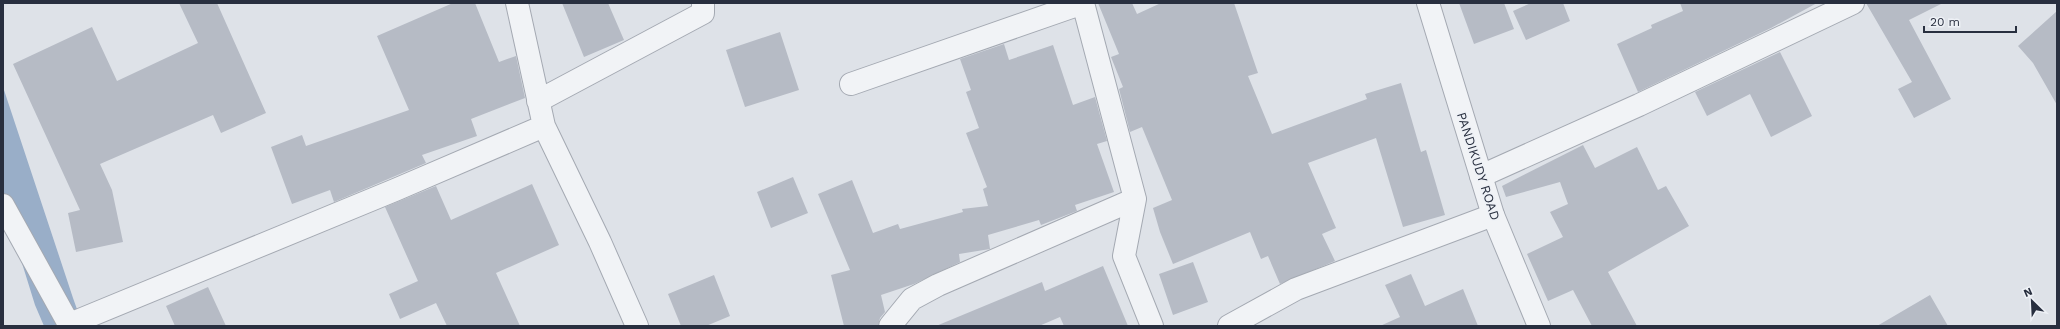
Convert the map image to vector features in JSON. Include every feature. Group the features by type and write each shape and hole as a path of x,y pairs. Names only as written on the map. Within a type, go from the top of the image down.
{"street":[{"path":"517,3 544,126 600,242 637,326"},
{"path":"538,101 703,13 703,3"},
{"path":"851,84 1083,3 1135,199 1124,256 1152,326"},
{"name":"PANDIKUDY ROAD","path":"1428,3 1493,215 1540,326"},
{"path":"1481,176 1639,105 1853,3"},
{"path":"3,205 70,325 395,190 544,126"},
{"path":"890,326 912,299 938,285 1135,199"},
{"path":"1229,326 1296,289 1493,215"}],"water":[{"path":"3,87 83,326 44,326 35,305 3,202"}],"building":[{"path":"179,3 217,3 266,113 221,133 213,115 100,164 112,190 123,242 76,252 68,213 80,210 13,64 92,27 117,81 198,43"},
{"path":"453,3 475,3 499,62 516,56 525,98 471,119 477,136 422,155 426,163 334,202 330,190 292,204 271,147 302,135 306,146 409,110 377,36"},
{"path":"562,3 608,3 624,40 584,57"},
{"path":"1098,3 1132,3 1137,14 1161,3 1234,3 1258,73 1248,76 1272,134 1367,99 1365,94 1401,83 1421,152 1426,150 1445,215 1403,227 1376,138 1308,163 1336,228 1322,234 1335,261 1280,284 1268,256 1261,259 1250,232 1173,264 1160,232 1153,208 1172,200 1142,127 1130,132 1119,89 1123,87 1111,57 1119,54"},
{"path":"1459,3 1504,3 1514,29 1474,44"},
{"path":"1531,3 1563,3 1570,21 1526,40 1513,11"},
{"path":"1680,3 1817,3 1771,28 1638,92 1617,44 1652,28 1651,25 1683,11"},
{"path":"1866,3 1943,3 1909,20 1951,99 1914,118 1898,89 1912,82"},
{"path":"2057,11 2057,105 2033,63 2018,46"},
{"path":"780,32 799,90 745,107 726,50"},
{"path":"1004,44 1009,60 1053,45 1073,105 1095,97 1107,141 1097,144 1114,192 1075,205 1077,211 1041,225 1039,220 988,235 990,249 959,254 960,262 914,284 881,295 885,312 880,318 878,326 844,326 831,275 850,270 818,194 852,180 873,233 898,224 900,229 963,212 962,209 988,206 983,189 987,187 966,133 979,128 966,92 971,90 960,59"},
{"path":"1780,52 1812,116 1771,137 1750,94 1707,116 1695,92"},
{"path":"1583,145 1595,168 1637,147 1658,190 1666,186 1689,226 1608,272 1637,326 1592,326 1573,290 1548,301 1527,254 1563,237 1550,212 1568,204 1560,182 1506,197 1502,186"},
{"path":"793,177 808,213 771,228 757,192"},
{"path":"532,184 559,245 496,273 520,326 447,326 436,303 400,319 389,294 418,281 385,207 436,186 451,220"},
{"path":"1193,262 1208,302 1173,315 1159,274"},
{"path":"1103,266 1128,326 1064,326 1060,317 1039,326 936,326 1042,282 1045,291"},
{"path":"1411,274 1425,306 1463,289 1478,326 1380,326 1400,317 1385,285"},
{"path":"714,275 730,316 706,326 681,326 668,294"},
{"path":"208,287 226,326 175,326 166,306"},
{"path":"1930,295 1948,326 1877,326"}]}
